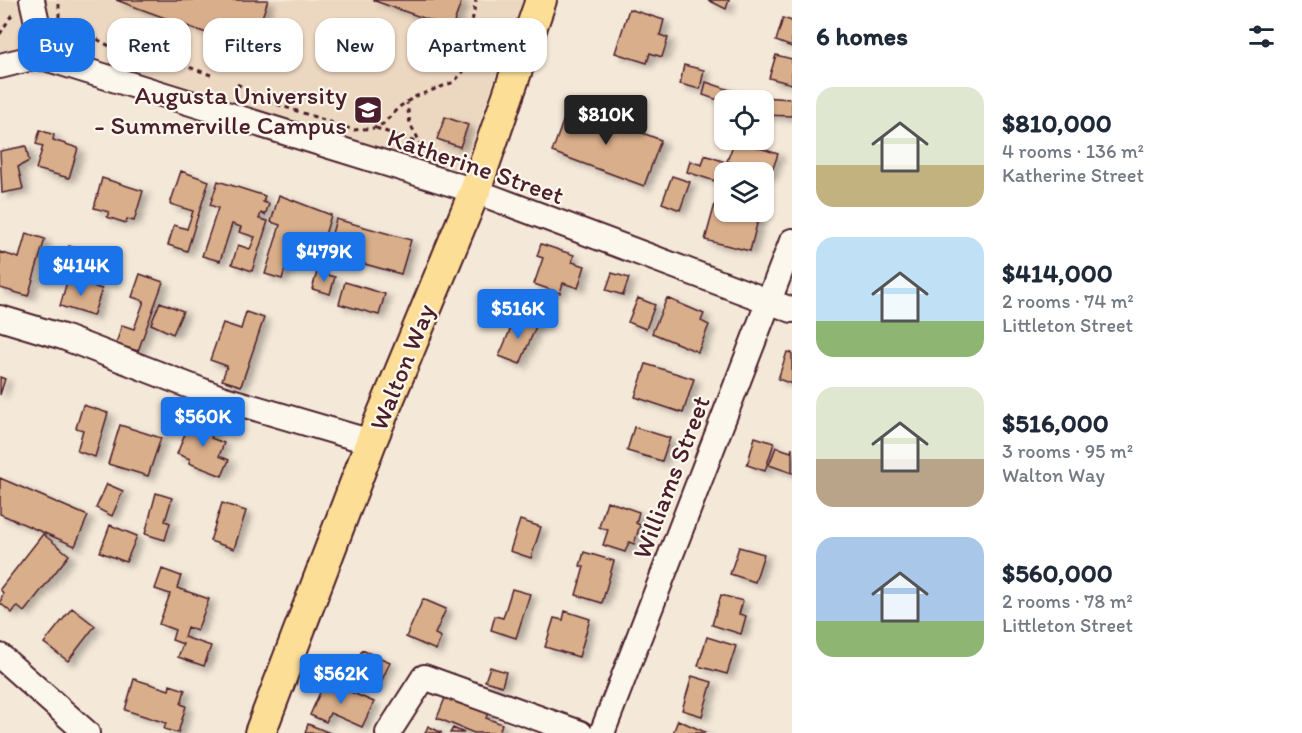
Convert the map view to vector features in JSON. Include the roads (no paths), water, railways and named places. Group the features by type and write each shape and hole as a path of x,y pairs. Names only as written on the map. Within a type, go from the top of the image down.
{"main road":[{"name":"Walton Way","path":"260,733 371,442 474,191 541,0"}],"street":[{"path":"24,2 30,18"},
{"name":"Katherine Street","path":"0,66 18,62"},
{"name":"Katherine Street","path":"90,72 474,191 792,310"},
{"name":"Williams Street","path":"602,733 792,241"},
{"path":"0,318 63,337 221,398 371,442"},
{"path":"0,656 87,733"},
{"path":"388,733 424,677 580,733"}],"place":[{"name":"Augusta University - Summerville Campus","path":"368,110"}]}
